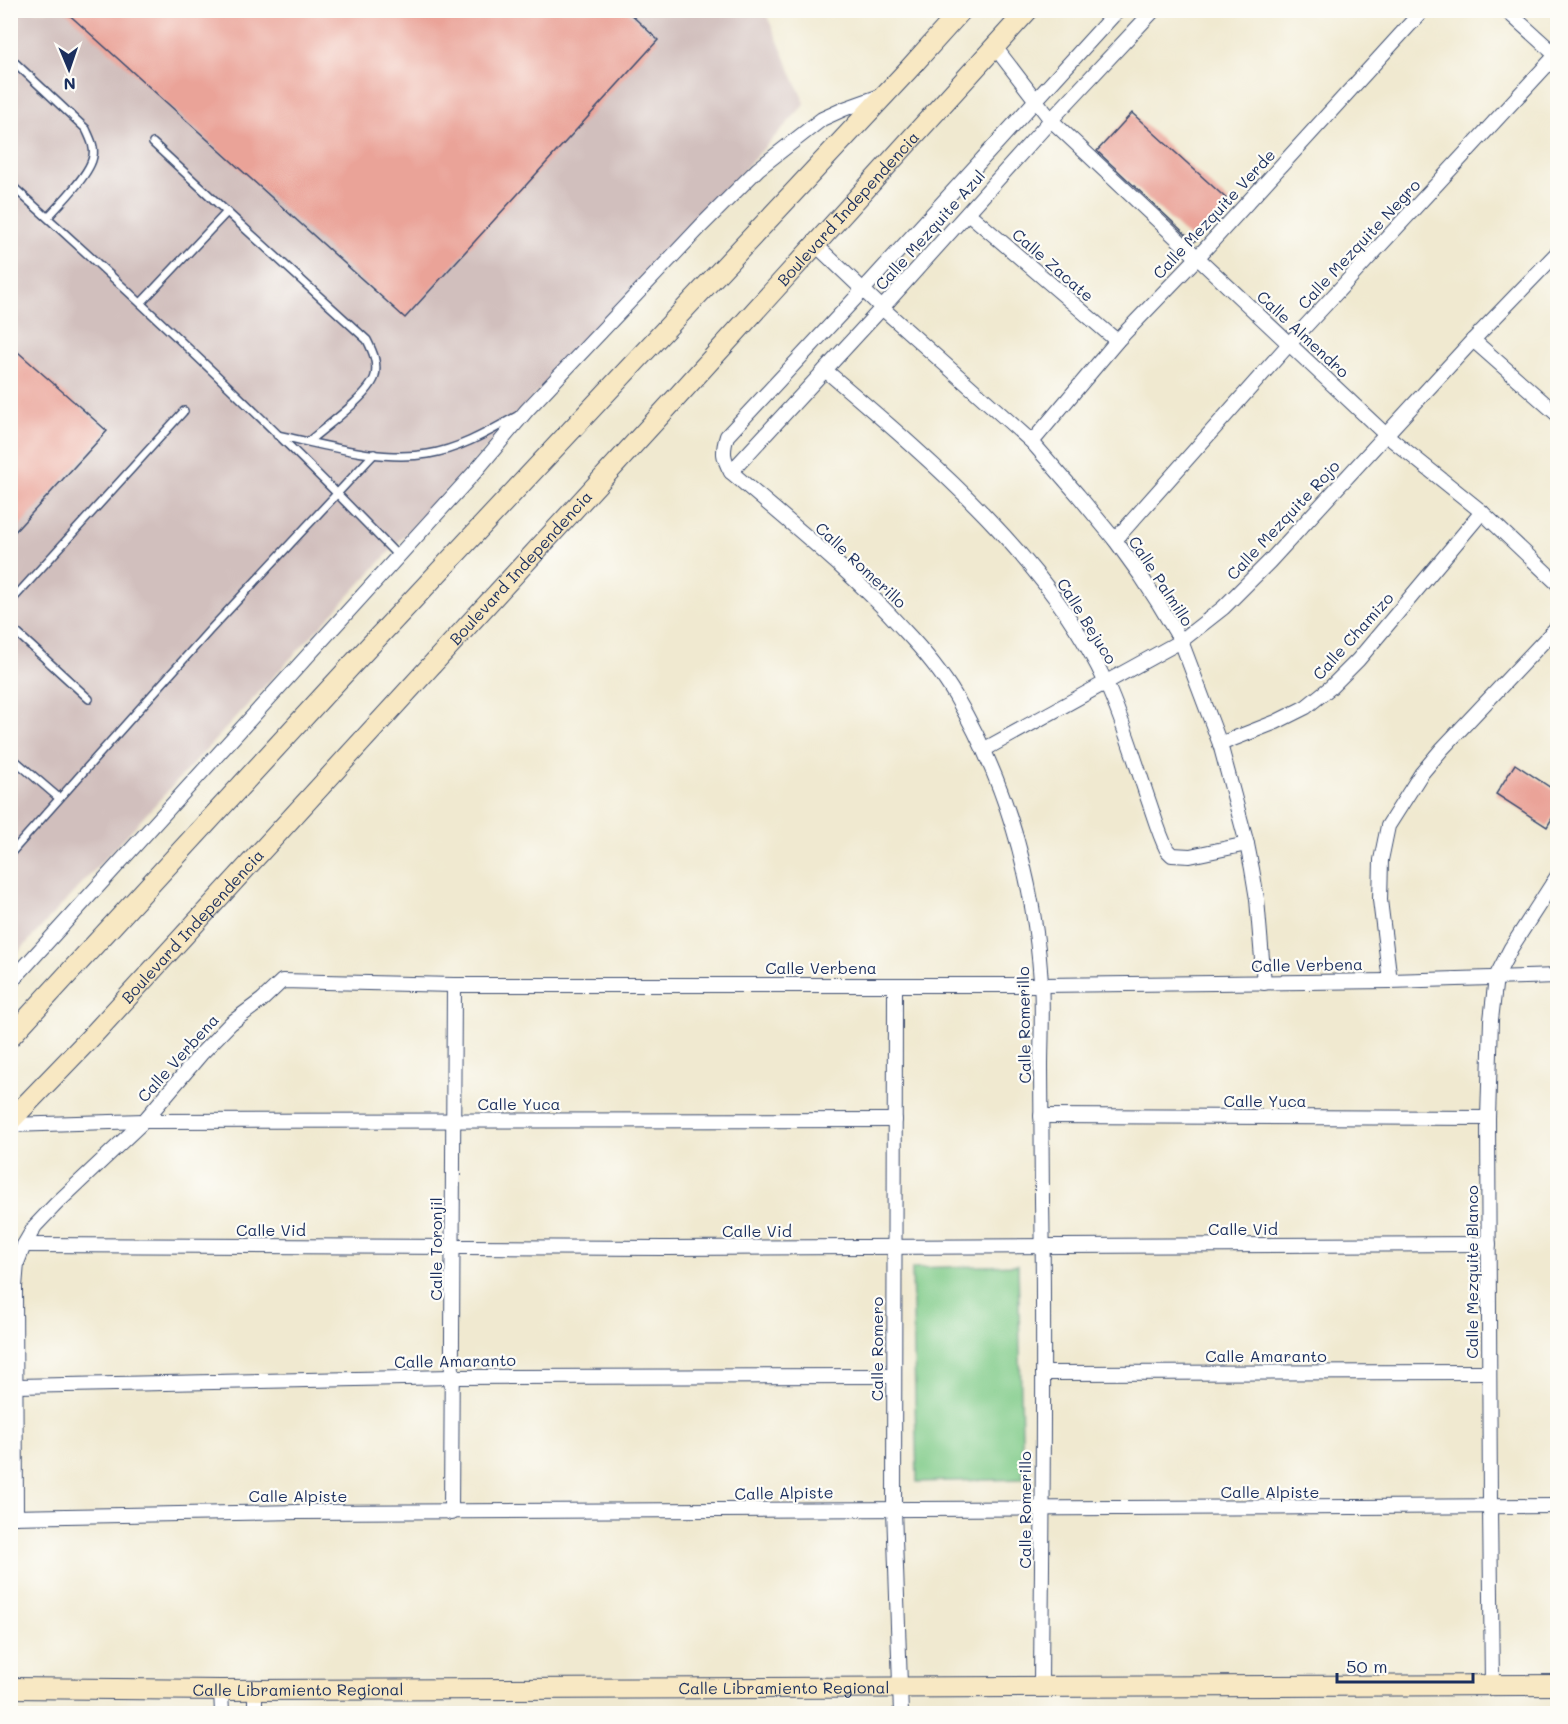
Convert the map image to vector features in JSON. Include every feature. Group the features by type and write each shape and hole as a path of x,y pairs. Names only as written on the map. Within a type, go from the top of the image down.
{"main road":[{"path":"10,1037 350,667 962,10"},
{"name":"Boulevard Independencia","path":"10,1123 93,1035 1028,10"},
{"name":"Calle Libramiento Regional","path":"10,1688 221,1690 1557,1685"}],"street":[{"path":"731,472 723,454 727,436 1118,10"},
{"name":"Calle Mezquite Azul","path":"731,472 1154,10"},
{"name":"Calle Mezquite Verde","path":"1032,442 1117,341 1197,258 1424,10"},
{"path":"1506,10 1557,55"},
{"name":"Calle Almendro","path":"995,47 1052,120 1385,434 1482,512 1557,584"},
{"name":"Calle Mezquite Negro","path":"1115,540 1290,343 1557,55"},
{"path":"10,983 474,473 527,410 701,226 758,169 822,119 885,94"},
{"name":"Calle Zacate","path":"968,213 1117,341"},
{"name":"Calle Palmillo","path":"816,244 882,308 1032,442 1115,540 1141,576 1181,641 1220,744 1247,844 1257,898 1264,982"},
{"name":"Calle Mezquite Rojo","path":"985,749 1181,641 1223,608 1269,562 1385,434 1557,252"},
{"path":"1473,340 1557,415"},
{"name":"Calle Bejuco","path":"825,370 896,430 992,522 1060,604 1106,683 1167,850 1172,855 1190,856 1247,844"},
{"name":"Calle Romerillo","path":"731,472 836,563 889,613 925,653 955,694 985,749 1013,823 1022,857 1036,930 1042,985 1041,1687"},
{"name":"Calle Chamizo","path":"1220,744 1276,722 1306,707 1331,687 1358,660 1482,512"},
{"path":"1390,981 1380,900 1381,860 1388,826 1421,774 1442,749 1557,626"},
{"name":"Calle Mezquite Blanco","path":"1492,1685 1488,1118 1491,1020 1496,977 1511,948 1557,875"},
{"name":"Calle Verbena","path":"144,1122 201,1054 231,1023 262,1000 282,981 454,985 1042,985 1390,981 1557,976"},
{"name":"Calle Toronjil","path":"451,1513 454,985"},
{"name":"Calle Romero","path":"895,985 894,1509 902,1713"},
{"name":"Calle Yuca","path":"1041,1116 1488,1118"},
{"name":"Calle Yuca","path":"10,1123 895,1120"},
{"path":"13,1517 17,1386 15,1287 17,1263 35,1226 144,1122"},
{"name":"Calle Vid","path":"24,1245 452,1248 1489,1244"},
{"name":"Calle Amaranto","path":"1043,1373 1489,1372"},
{"name":"Calle Amaranto","path":"17,1386 452,1377 893,1376"},
{"name":"Calle Alpiste","path":"13,1517 298,1512 1557,1506"},
{"path":"255,1689 255,1713"},
{"path":"221,1690 222,1713"}],"lane":[{"path":"10,58 86,129 92,142 94,156 89,169 48,218"},
{"path":"153,143 367,340 374,354 375,378 367,391 309,441"},
{"path":"10,184 141,303 398,556"},
{"path":"141,303 227,212"},
{"path":"277,435 374,454 406,456 429,454 450,448 492,430 527,410"},
{"path":"10,603 184,411"},
{"path":"10,854 201,640 374,454"},
{"path":"10,625 89,699"},
{"path":"10,756 59,798"}],"shaded area":[{"path":"11,11 765,11 805,104 11,960"}],"green space":[{"path":"1018,1265 1023,1479 917,1482 912,1268"}],"building":[{"path":"64,10 626,10 658,40 405,318"},
{"path":"1132,113 1230,202 1194,242 1097,151"},
{"path":"10,345 107,431 10,537"},
{"path":"1515,764 1557,792 1557,810 1547,827 1496,794"}]}
